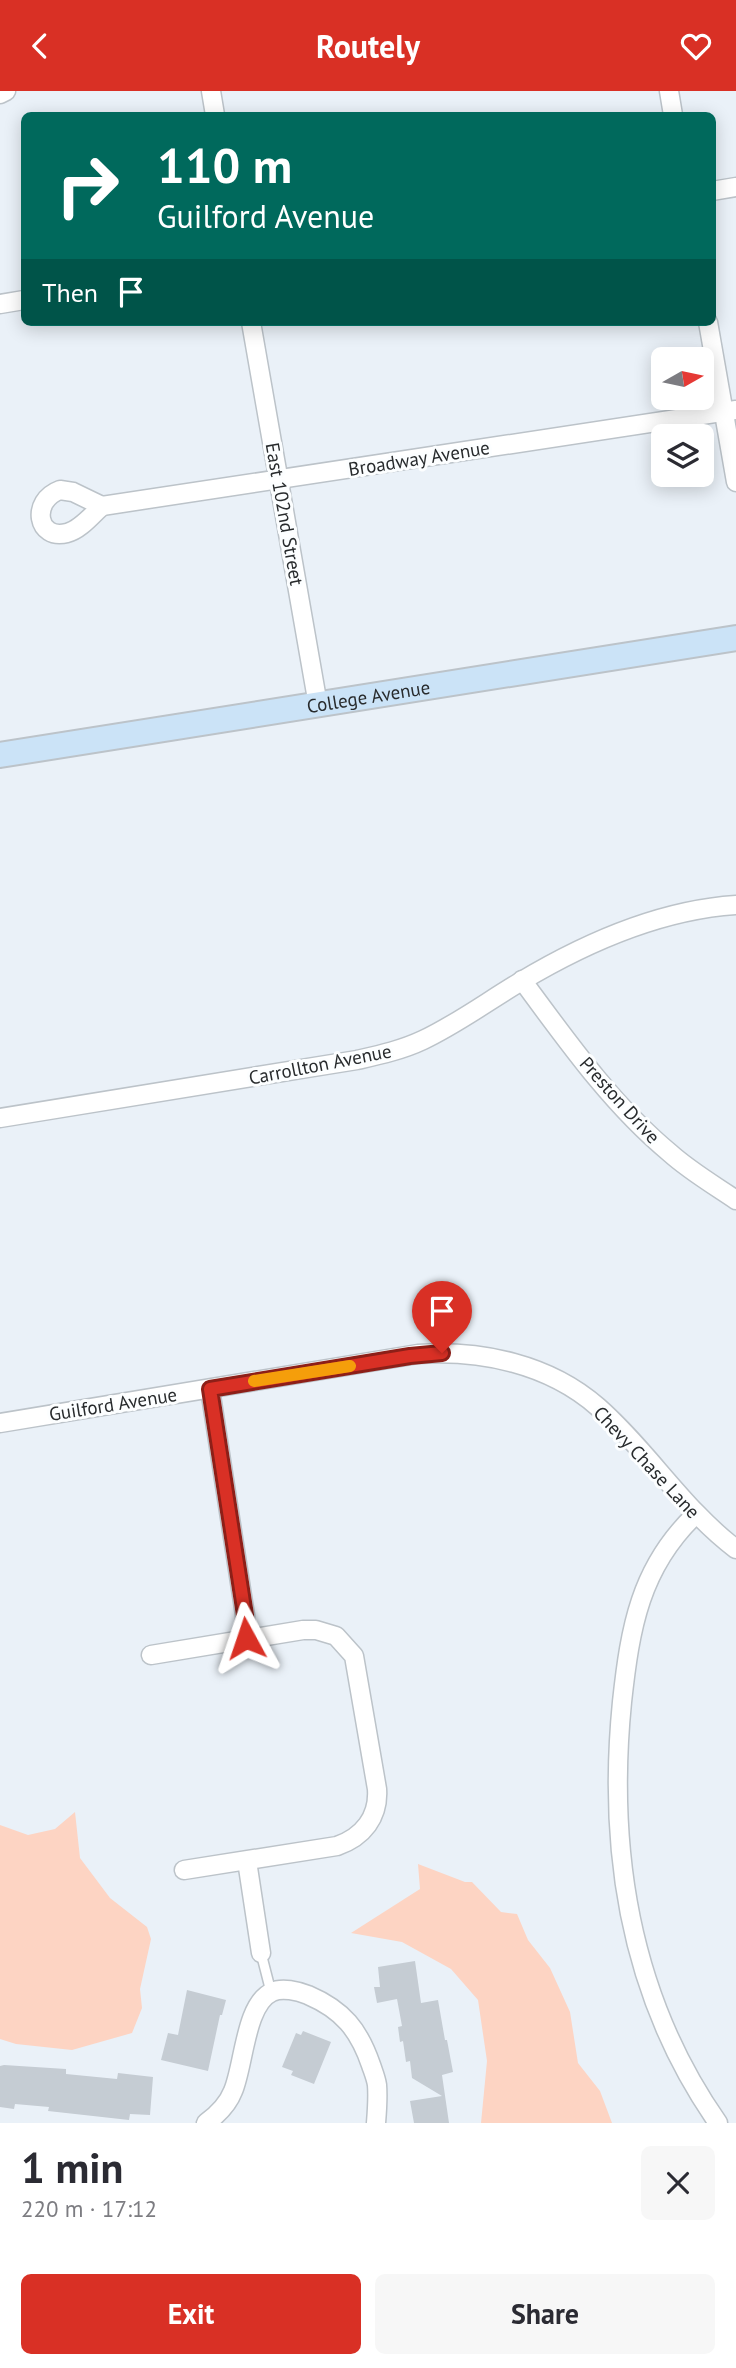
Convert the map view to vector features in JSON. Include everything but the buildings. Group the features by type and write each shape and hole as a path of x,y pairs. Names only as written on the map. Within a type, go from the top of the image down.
{"main road":[{"name":"College Avenue","path":"0,755 736,638"}],"street":[{"path":"0,94 6,91"},
{"path":"211,91 214,112"},
{"path":"669,91 672,112"},
{"path":"716,190 736,187"},
{"path":"0,304 21,300"},
{"name":"East 102nd Street","path":"252,326 318,705"},
{"path":"709,326 730,411 736,482"},
{"name":"Broadway Avenue","path":"102,506 730,411"},
{"name":"Carrollton Avenue","path":"0,1118 390,1053 424,1040 572,952 620,931 677,915 736,905"},
{"name":"Preston Drive","path":"522,980 612,1097 671,1155 736,1201"},
{"name":"Guilford Avenue","path":"0,1423 418,1355 475,1354"},
{"name":"Chevy Chase Lane","path":"475,1354 528,1368 583,1395 615,1424 696,1514 736,1549"},
{"path":"210,1389 245,1615 246,1638"},
{"path":"696,1514 682,1527 655,1565 634,1622 626,1663 617,1751 617,1813 620,1858 627,1899 645,1975 660,2019 682,2067 718,2123"},
{"path":"151,1655 246,1638 316,1630 341,1640 354,1656 377,1789 376,1808 366,1827 349,1842 184,1870"},
{"path":"247,1861 261,1953"},
{"path":"206,2123 217,2115 233,2092 253,2016 261,2002 271,1992 285,1990 300,1992 322,2001 358,2033 377,2083 376,2123"}],"lane":[{"path":"261,1953 271,1992"}],"shaded area":[{"path":"75,1812 80,1858 110,1898 147,1927 151,1939 140,1989 142,2008 132,2033 72,2050 16,2044 0,2039 0,1825 28,1835 55,1829"},
{"path":"418,1864 465,1882 472,1882 501,1912 517,1914 528,1940 550,1968 570,2012 578,2063 600,2091 612,2123 481,2123 487,2061 478,2000 451,1969 402,1942 351,1933 420,1889"}],"slow traffic":[{"path":"254,1381 350,1366"}],"route":[{"path":"246,1638 245,1615 210,1389 442,1353"}]}
